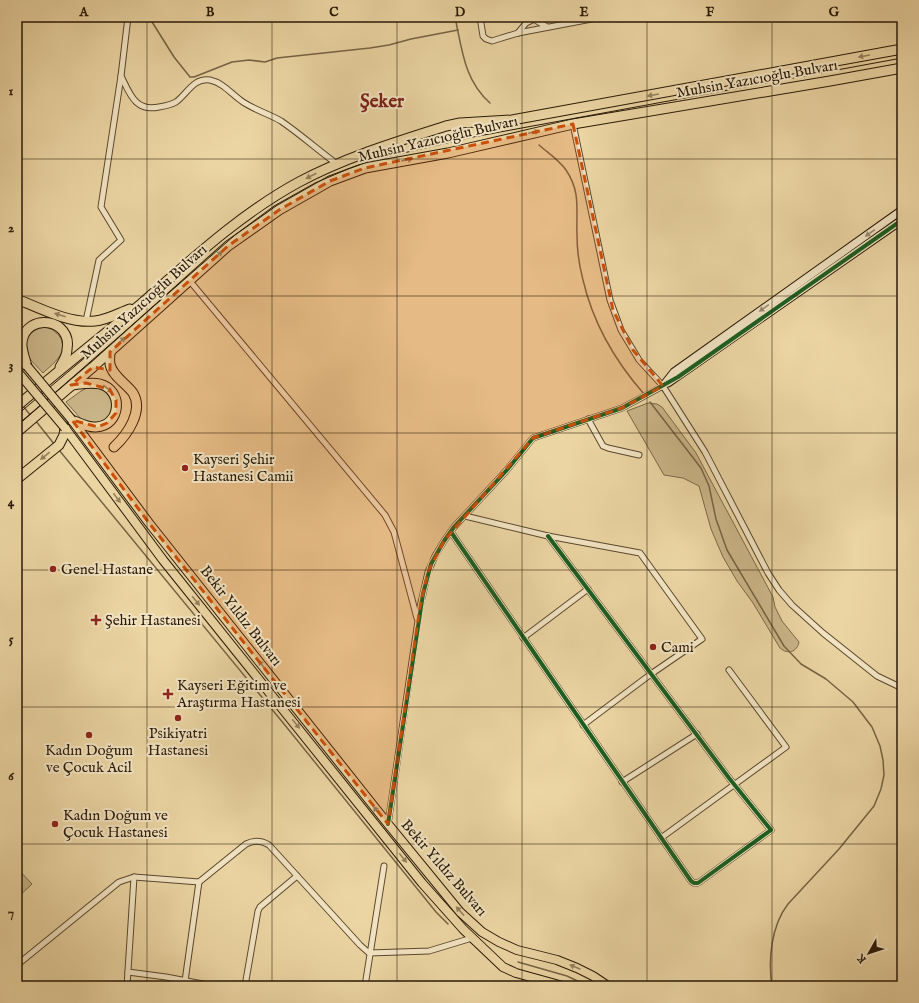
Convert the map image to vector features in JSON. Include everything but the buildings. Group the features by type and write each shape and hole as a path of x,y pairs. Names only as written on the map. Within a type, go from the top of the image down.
{"highway":[{"name":"Muhsin Yazıcıoğlu Bulvarı","path":"17,406 222,234 248,214 299,182 363,152 460,123 512,120 902,50"},
{"name":"Muhsin Yazıcıoğlu Bulvarı","path":"17,432 110,352 228,246 279,210 330,182 365,168 448,153 573,124 902,68"},
{"path":"17,299 62,316 86,321 100,320 137,306"},
{"path":"27,366 22,344 23,337 31,327 39,323 46,322 58,326 65,334 67,341 67,353 59,370"},
{"path":"110,352 110,366 116,375 132,392 137,407 129,428 114,447"},
{"path":"93,366 107,370 116,375"},
{"path":"71,385 86,383 102,385 109,389 113,394 117,406 116,413 113,418 108,423 101,426 94,428 72,420"},
{"path":"17,479 59,445 63,438 65,428"}],"main road":[{"name":"Bekir Yıldız Bulvarı","path":"17,354 72,420 149,523 388,824 460,912 482,932 499,942 517,950 556,960 577,968 594,976 608,986"},
{"name":"Bekir Yıldız Bulvarı","path":"17,371 65,428 163,560 422,883 450,915 503,967 516,974 563,986"}],"street":[{"path":"86,321 99,260 121,240 101,207 121,76 128,17"},
{"path":"480,17 483,34 488,40 492,41 518,33 602,17"},
{"path":"518,33 526,23 534,18 547,27"},
{"path":"121,76 137,103 142,107 150,109 174,103 191,86 200,81 209,80 216,82 248,105 288,126 336,164"},
{"path":"573,124 607,290 621,330 633,350 663,386 705,452 768,573 779,590 799,612 844,650 877,676 902,688"},
{"path":"663,386 674,372 902,210"},
{"path":"388,824 424,587 431,564 439,548 450,532 506,471 533,438 622,408 663,386 902,220"},
{"path":"189,280 385,515 394,532 418,621"},
{"path":"588,419 603,446 639,455"},
{"path":"465,516 548,536 640,553 702,639 583,725"},
{"path":"450,532 691,881 694,883 700,882 770,830 696,734 548,536"},
{"path":"523,638 588,589"},
{"path":"661,838 786,747 729,670"},
{"path":"622,782 696,734"},
{"path":"185,981 199,882 246,844 255,841 264,842 269,845 360,945 370,953 429,951 472,938"},
{"path":"365,986 384,866"},
{"path":"245,986 258,911 297,876"},
{"path":"17,965 119,882 134,877 199,882"},
{"path":"127,986 134,877"},
{"path":"128,972 213,986"}],"highlighted area":[{"path":"573,124 613,310 633,350 663,386 622,408 533,438 444,541 428,572 420,607 388,824 149,523 72,420 98,427 107,423 116,413 116,400 109,389 86,383 71,385 93,367 110,370 110,352 228,246 279,210 330,181 365,168"}],"shaded area":[{"path":"43,327 57,333 63,347 62,352 57,359 43,373 28,356 25,344 31,333"},
{"path":"87,388 96,388 104,391 112,402 111,414 107,419 97,425 81,419 66,402"},
{"path":"648,403 657,404 662,407 696,453 773,597 775,607 782,621 799,642 794,650 789,652 780,648 723,557 711,529 699,486 683,478 664,475 627,411"},
{"path":"17,868 32,884 17,898"}],"waterway":[{"path":"149,17 174,57 190,77 194,77 232,62 249,60 265,62 277,58 370,48 458,30"},
{"path":"455,17 462,52 469,74 481,94 490,103"},
{"path":"539,145 560,163 571,178 577,201 578,258 587,296 606,341 633,381 644,394"},
{"path":"650,402 701,468 709,486 716,519 727,550 784,646 801,664 826,679 853,702 872,727 880,746 883,760 884,775 881,789 874,806 839,849 788,904 782,913 774,933 772,944 770,965 772,986"},
{"path":"23,406 31,416"},
{"path":"35,420 55,445"},
{"path":"59,450 436,912 448,924"},
{"path":"518,962 567,976 588,986"}],"tram line":[{"path":"17,426 235,235 274,206 315,183 348,169 373,160 473,137 902,58"},
{"path":"17,415 139,312"}],"cycle path":[{"path":"388,824 423,594 431,564 454,527 506,471 533,438 622,408 678,377 902,220"},
{"path":"451,532 691,881 698,883 771,830 729,778 548,536"}],"place":[{"name":"Kayseri Şehir Hastanesi Camii","path":"185,468"},
{"name":"Genel Hastane","path":"53,569"},
{"name":"Şehir Hastanesi","path":"96,620"},
{"name":"Cami","path":"653,647"},
{"name":"Kayseri Eğitim ve Araştırma Hastanesi","path":"168,694"},
{"name":"Psikiyatri Hastanesi","path":"178,718"},
{"name":"Kadın Doğum ve Çocuk Acil","path":"89,735"},
{"name":"Kadın Doğum ve Çocuk Hastanesi","path":"55,824"}],"district":[{"name":"Şeker","path":"382,102"}]}
